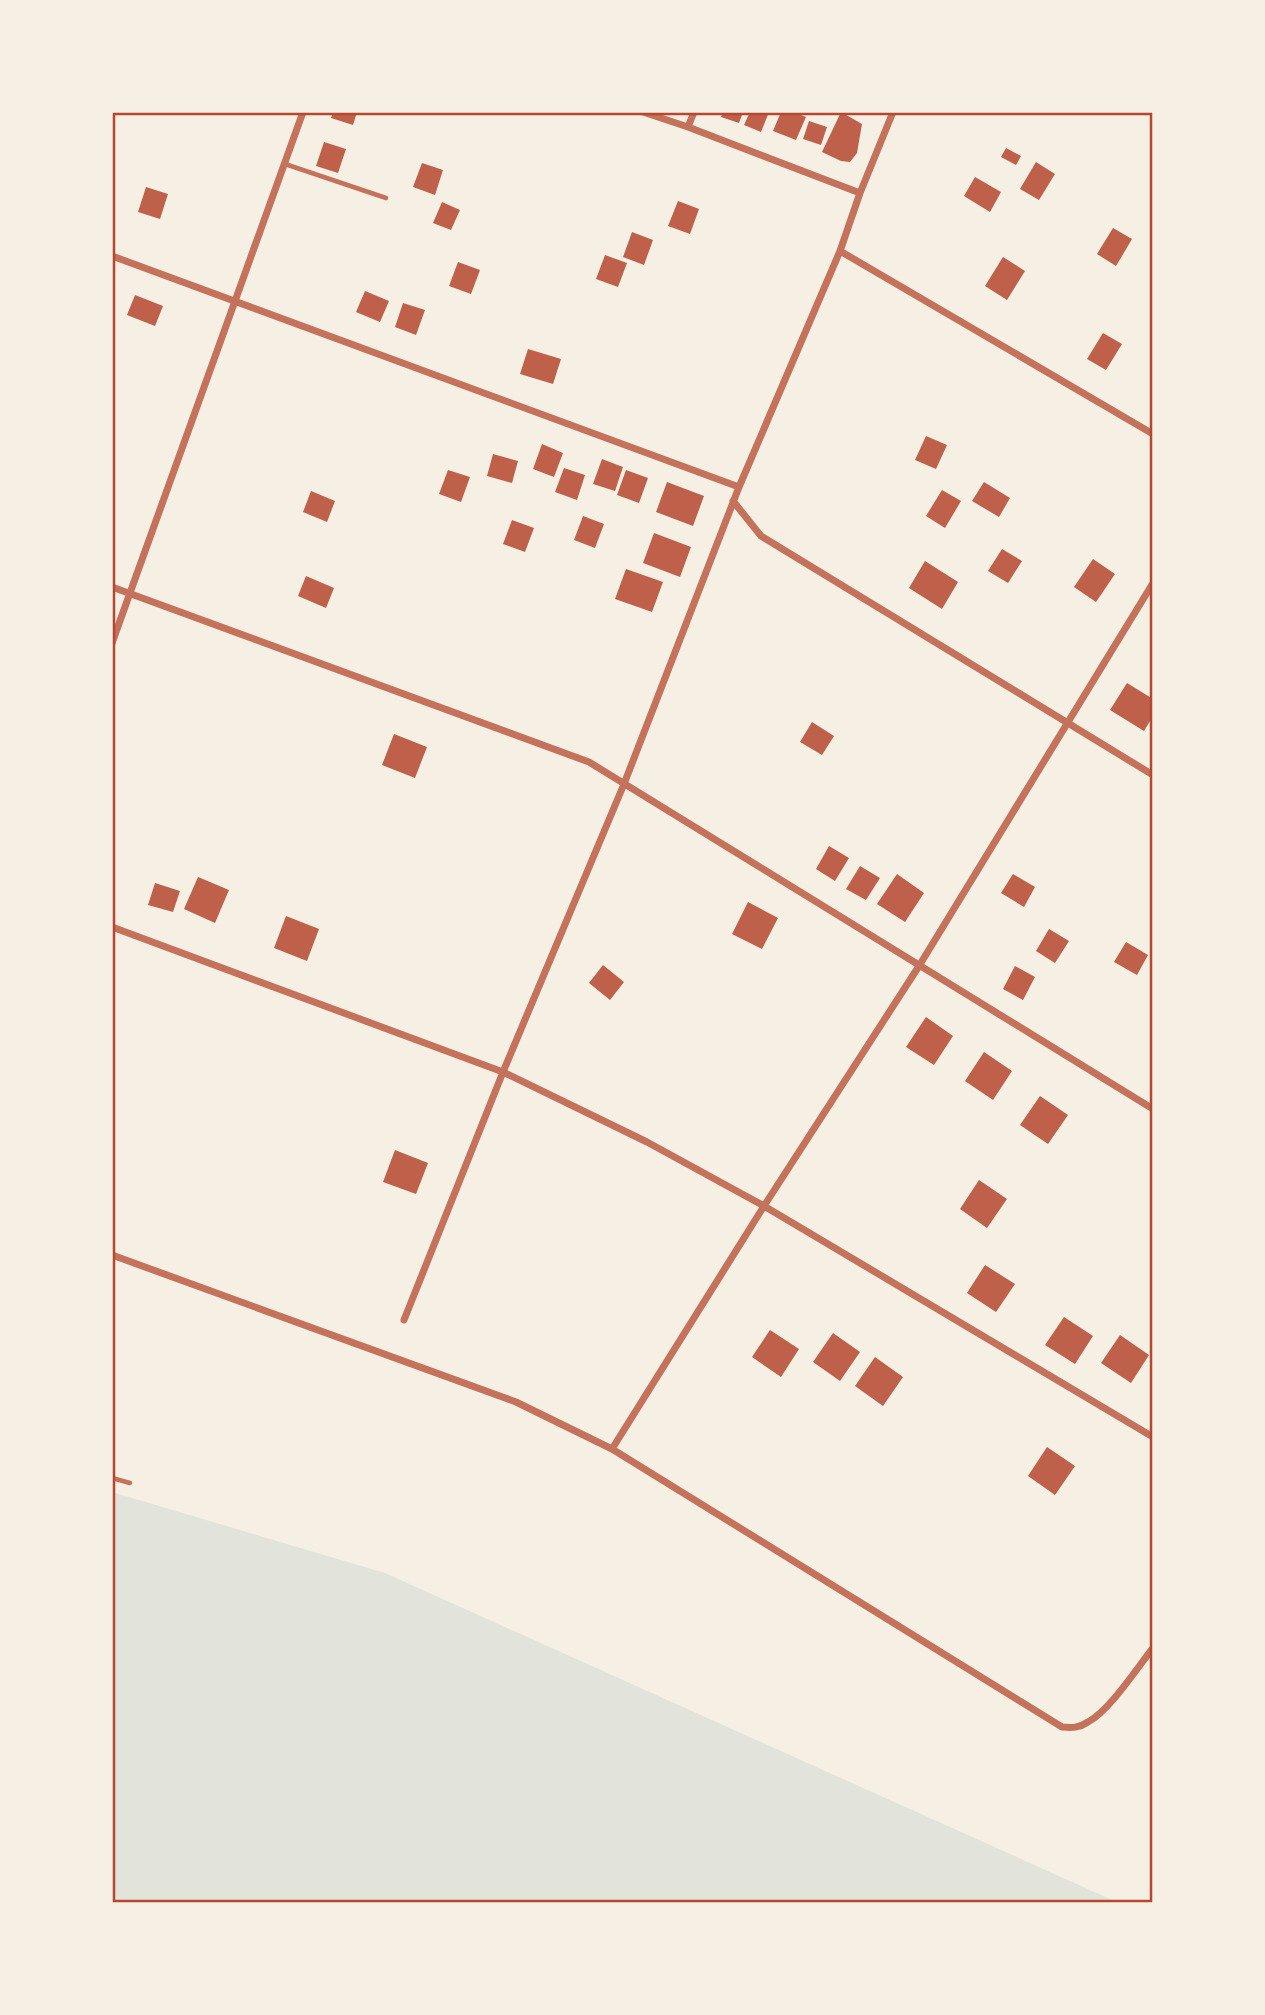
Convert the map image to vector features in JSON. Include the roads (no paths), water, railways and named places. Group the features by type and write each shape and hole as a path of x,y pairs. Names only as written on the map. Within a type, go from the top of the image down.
{"street":[{"path":"112,643 303,112"},
{"path":"643,112 860,193"},
{"path":"688,127 694,112"},
{"path":"404,1320 503,1072 624,784 739,486 840,251 893,112"},
{"path":"840,251 1153,434"},
{"path":"112,256 739,486"},
{"path":"733,501 761,536 1153,775"},
{"path":"612,1450 764,1206 919,967 1153,583"},
{"path":"112,587 589,762 1153,1109"},
{"path":"112,927 503,1072 647,1142 764,1206 1153,1437"},
{"path":"112,1255 516,1402 612,1450 1062,1727 1075,1728 1090,1722 1110,1702 1153,1648"}],"lane":[{"path":"284,164 386,198"},
{"path":"112,1478 130,1483"}]}
